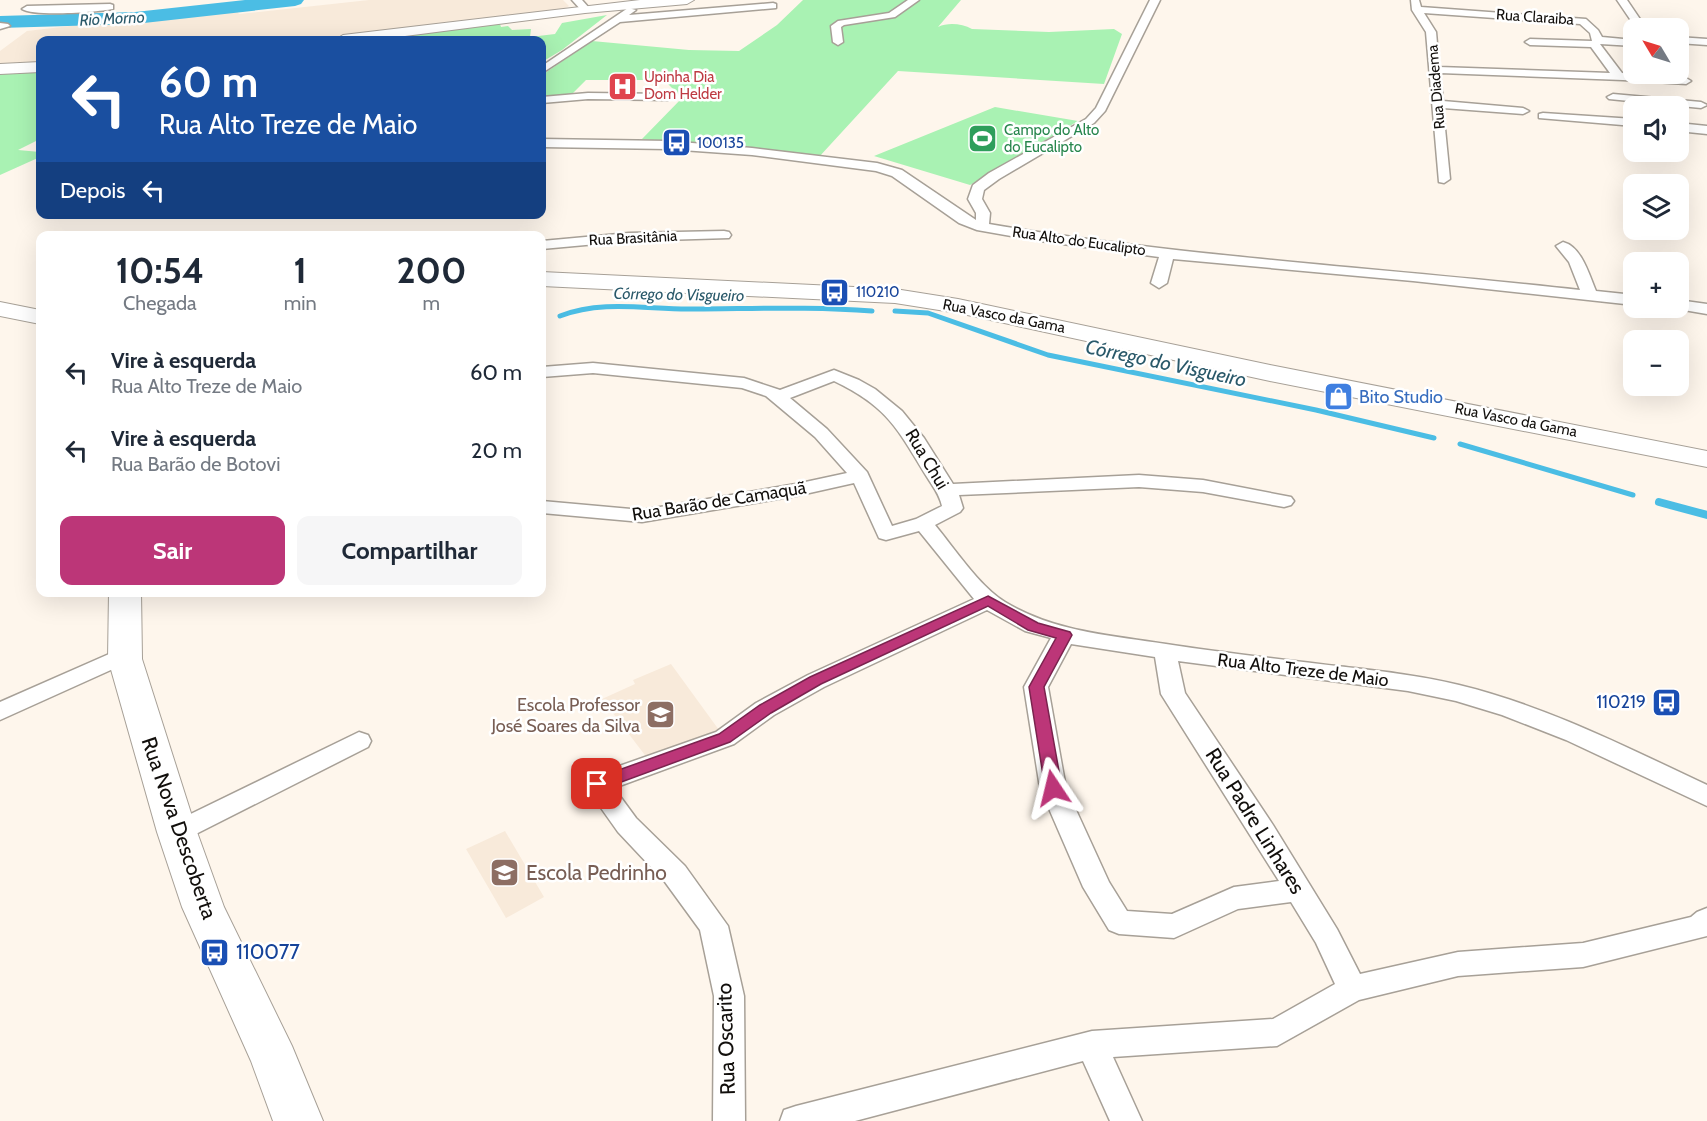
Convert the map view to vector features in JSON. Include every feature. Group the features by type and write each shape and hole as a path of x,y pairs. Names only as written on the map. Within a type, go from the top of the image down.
{"main road":[{"path":"370,36 581,5 687,0"},
{"path":"0,69 36,67"},
{"name":"Rua Vasco da Gama","path":"546,279 901,297 958,306 1270,373 1707,459"},
{"path":"0,309 36,316"},
{"name":"Rua Nova Descoberta","path":"125,597 125,655 177,832 203,907 274,1061 298,1121"}],"street":[{"path":"41,0 23,11 110,8"},
{"path":"838,42 836,26 841,23 892,15 914,0"},
{"path":"982,227 983,213 975,199 978,188 994,176 1090,122 1101,109 1155,0"},
{"path":"1622,0 1634,18"},
{"path":"546,67 639,4"},
{"name":"Rua Claraiba","path":"1416,5 1581,20 1596,39"},
{"name":"Rua Diadema","path":"1416,5 1431,32 1444,179"},
{"path":"620,19 773,6 764,16 728,21"},
{"path":"699,13 707,21 713,22"},
{"path":"1524,27 1623,42"},
{"path":"1596,39 1617,74"},
{"path":"1530,42 1596,39"},
{"path":"1689,41 1707,42"},
{"path":"1435,70 1567,75 1623,74"},
{"path":"1687,84 1705,111"},
{"path":"546,100 588,96 668,97"},
{"path":"1623,102 1609,101 1623,105"},
{"path":"1437,104 1523,111"},
{"path":"1689,109 1705,111"},
{"path":"1689,112 1705,111"},
{"path":"1543,116 1623,122"},
{"path":"1689,128 1707,130"},
{"name":"Rua Alto do Eucalipto","path":"546,143 602,141 684,144 877,167 897,173 964,220 982,227 1040,237 1167,253 1623,299"},
{"name":"Rua Brasitânia","path":"546,245 637,237 724,235"},
{"path":"1563,246 1578,262 1590,295"},
{"path":"1159,283 1167,253"},
{"path":"1689,307 1707,309"},
{"path":"546,372 593,368 754,385 781,396 821,433 860,476"},
{"name":"Rua Chui","path":"781,396 834,375 858,386 903,419 916,437 938,479 947,490 953,508 923,523 886,534 860,476"},
{"name":"Rua Barão de Camaquã","path":"546,507 642,516 796,490 860,476"},
{"path":"947,490 1016,489 1078,482 1139,481 1203,486 1284,501"},
{"name":"Rua Alto Treze de Maio","path":"923,523 988,600 1033,626 1064,635 1165,651 1408,683 1458,693 1511,709 1575,734 1707,796"},
{"name":"Rua Oscarito","path":"729,1121 729,996 714,926 675,874 627,825 597,784 725,738 765,709 816,681 988,600"},
{"path":"1064,635 1036,687 1053,788 1097,887 1119,922 1174,926 1234,898 1299,891"},
{"name":"Rua Padre Linhares","path":"1165,651 1173,694 1264,832 1327,937 1352,989"},
{"path":"0,712 125,655"},
{"path":"177,832 359,741"},
{"path":"796,1121 1092,1045 1277,1032 1352,989 1458,964 1583,955 1700,927 1707,920"},
{"path":"1092,1045 1126,1121"}],"shaded area":[{"path":"369,0 563,0 569,6 564,9 358,36 36,36 36,63 0,64 0,51 27,31 166,15 224,11 237,11 239,14"},
{"name":"Escola Professor José Soares da Silva","path":"671,664 719,730 651,763 602,699 635,684 633,680"},
{"name":"Escola Pedrinho","path":"505,831 544,897 506,918 466,849"}],"green space":[{"path":"803,0 961,0 938,27 955,24 972,29 1049,32 1114,29 1122,34 1104,84 898,71 819,157 642,139 682,98 664,80 586,80 572,94 546,96 546,72 592,41 689,50 739,51 777,25"},
{"path":"607,15 546,60 546,36 538,36 555,34 562,23"},
{"path":"499,21 501,27 508,26 512,30 531,29 530,36 382,36"},
{"path":"36,69 36,141 18,150 36,152 36,159 0,175 0,71"},
{"name":"Campo do Alto do Eucalipto","path":"995,107 1078,121 970,185 874,156"}],"water":[{"path":"136,18 0,24 0,20 3,19"}],"waterway":[{"name":"Rio Morno","path":"0,22 135,18 295,0"},
{"name":"Córrego do Visgueiro","path":"560,316 592,308 623,306 872,311"},
{"name":"Córrego do Visgueiro","path":"895,311 928,313 1048,355 1316,410 1434,438"},
{"name":"Córrego do Visgueiro","path":"1460,444 1633,495"},
{"name":"Córrego do Visgueiro","path":"1659,502 1707,515"}],"place":[{"name":"Upinha Dia Dom Helder","path":"623,86"},
{"name":"Campo do Alto do Eucalipto","path":"983,139"},
{"name":"100135","path":"676,143"},
{"name":"110210","path":"835,292"},
{"name":"Bito Studio","path":"1338,397"},
{"name":"110219","path":"1667,702"},
{"name":"Escola Professor José Soares da Silva","path":"661,715"},
{"name":"Escola Pedrinho","path":"505,873"},
{"name":"110077","path":"215,952"}],"route":[{"path":"597,784 725,738 765,709 816,681 988,600 1033,626 1064,635 1036,687 1053,788"}]}
